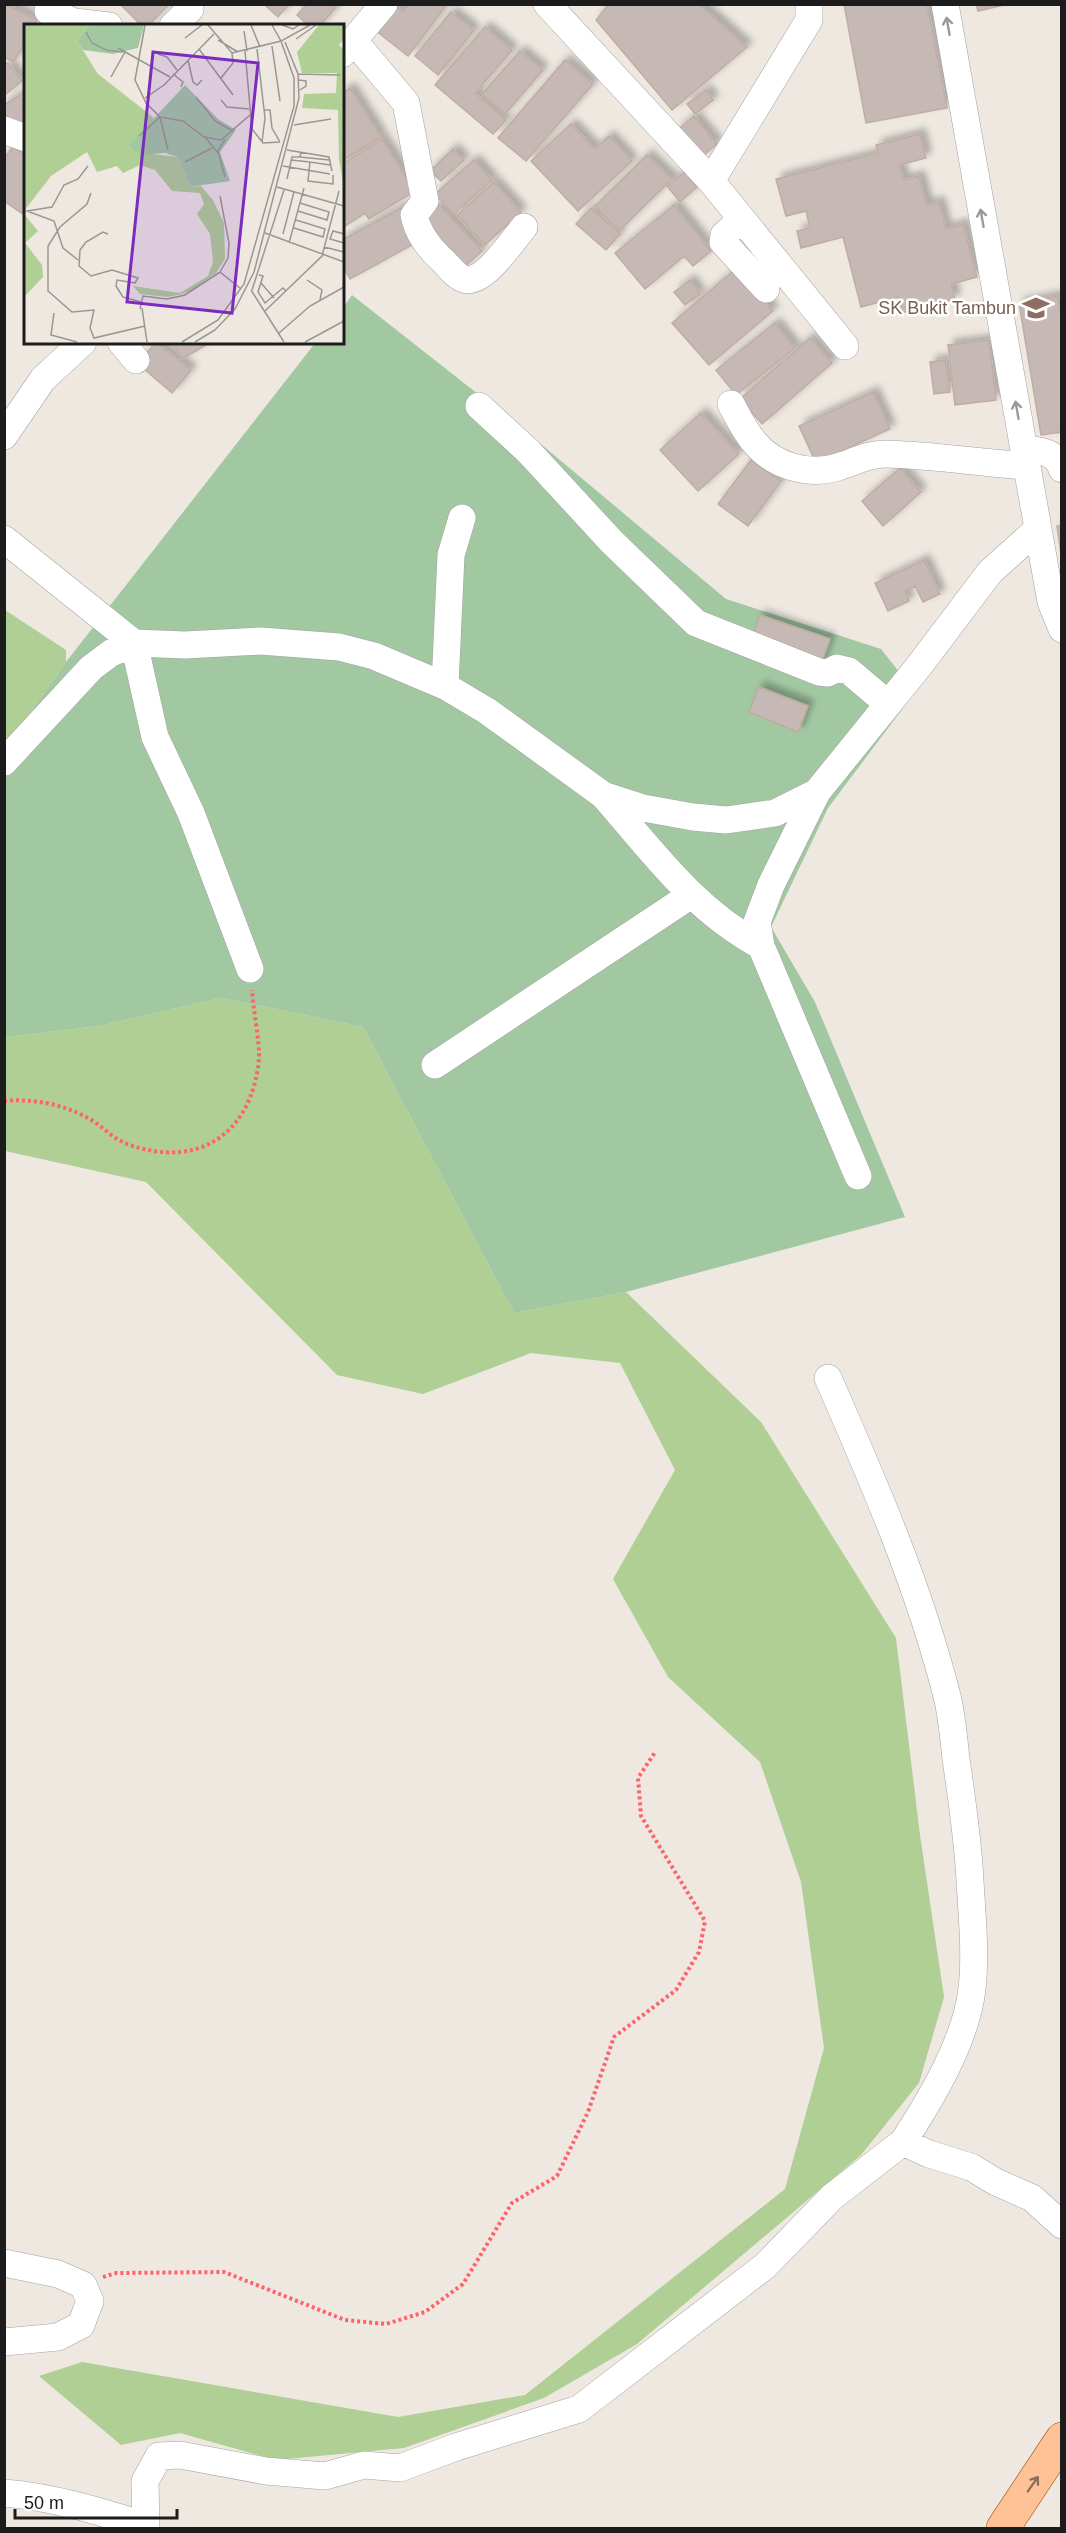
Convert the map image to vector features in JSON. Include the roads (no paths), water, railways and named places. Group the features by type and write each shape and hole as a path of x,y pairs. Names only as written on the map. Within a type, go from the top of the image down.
{"main road":[{"path":"1003,2529 1062,2439"}],"street":[{"path":"175,24 190,9 188,4"},
{"path":"384,4 348,48 406,103 425,201 414,215 416,226 434,252 463,279 472,280 484,275 524,226"},
{"path":"548,4 711,181 845,346"},
{"path":"711,181 809,20 810,4"},
{"path":"945,4 1051,602 1062,630"},
{"path":"48,11 74,22 92,24"},
{"path":"4,130 24,137"},
{"path":"742,219 723,235 723,242 766,289"},
{"path":"4,436 43,379 81,344"},
{"path":"730,404 755,443 772,457 802,470 829,469 857,458 883,454 1025,458 1049,453 1059,459 1062,469"},
{"path":"479,406 528,451 612,542 696,623 819,672 828,673 837,668 849,671 888,704"},
{"path":"445,686 452,555 462,518"},
{"path":"858,1176 761,946 757,922 771,885 817,792 990,572 1038,529"},
{"path":"4,539 134,643 155,737 191,813 250,969"},
{"path":"4,762 91,668 111,652 134,643 185,645 261,641 339,647 374,656 445,686 487,711 603,795 691,895 730,929 761,946"},
{"path":"603,795 643,808 726,820 775,813 817,792"},
{"path":"435,1065 691,895"},
{"path":"4,2493 35,2496 101,2511 146,2527 145,2481 159,2456 180,2455 266,2471 325,2476 364,2465 400,2468 456,2447 579,2409 765,2266 832,2196 903,2142 924,2110 945,2070 972,1990 972,1928 967,1834 948,1703 927,1624 876,1486 828,1378"},
{"path":"903,2142 928,2154 971,2167 996,2182 1032,2198 1062,2225"},
{"path":"4,2263 58,2274 83,2285 90,2301 81,2325 57,2337 4,2342"}],"place":[{"name":"SK Bukit Tambun","path":"1036,308"}]}
